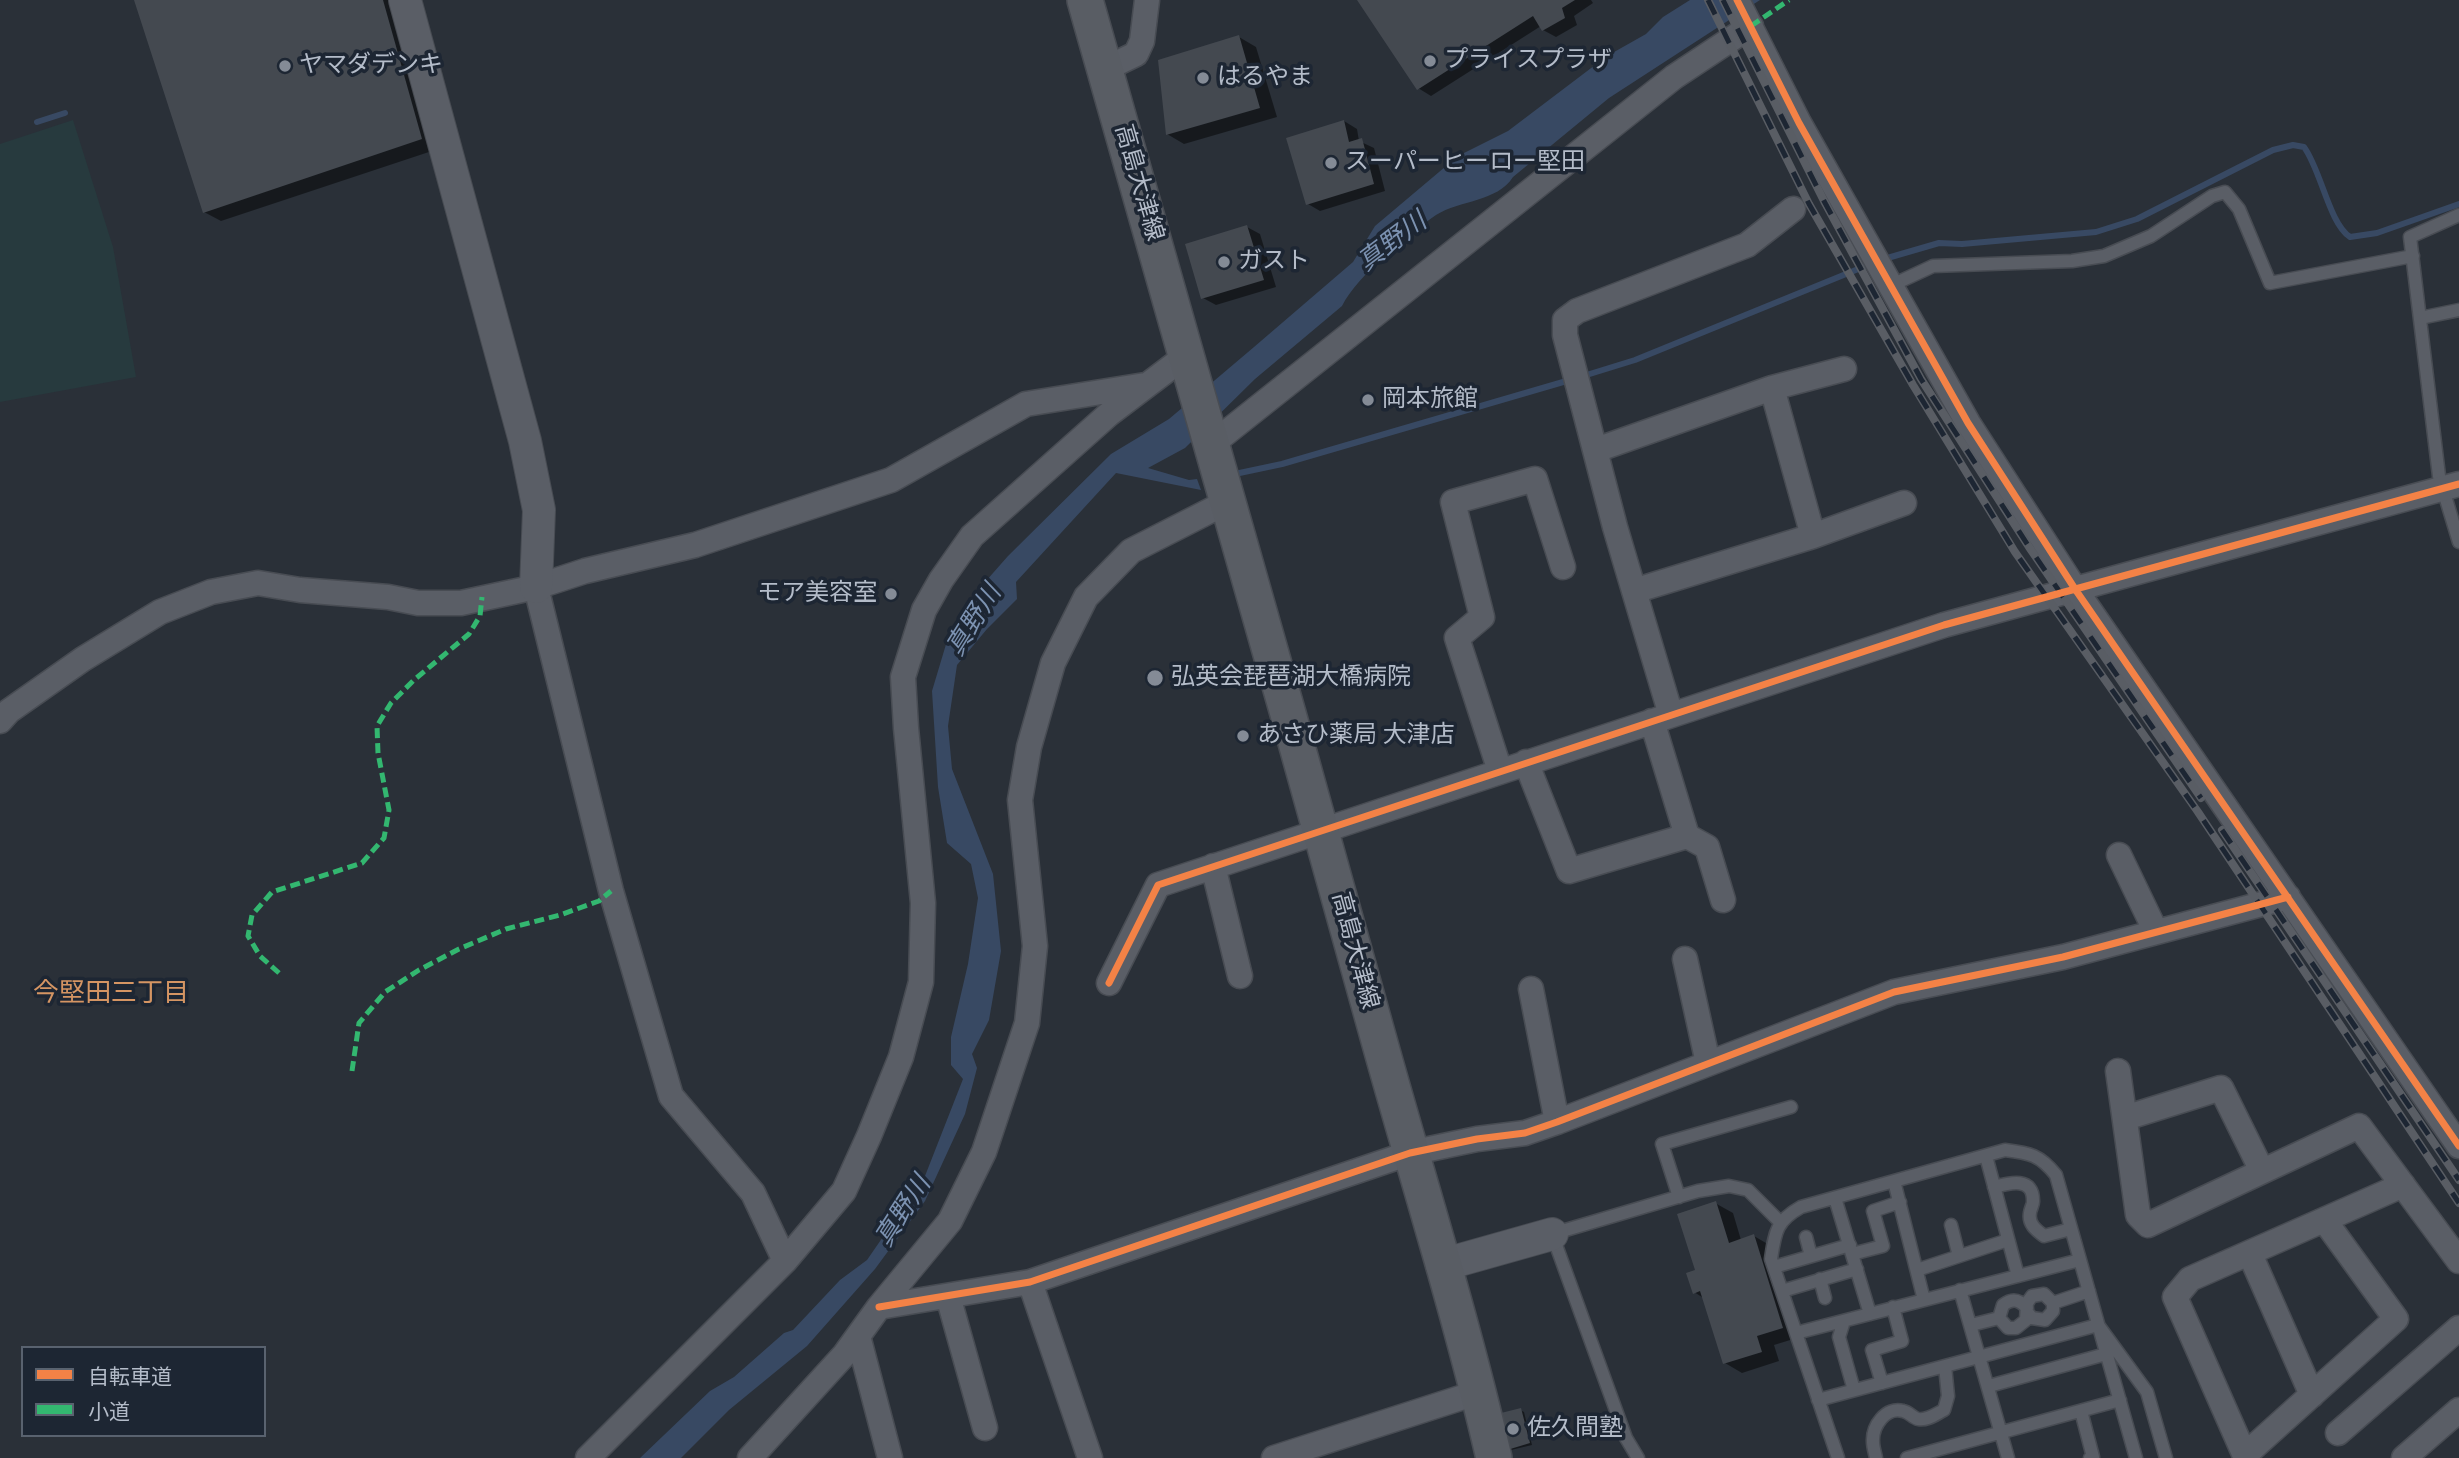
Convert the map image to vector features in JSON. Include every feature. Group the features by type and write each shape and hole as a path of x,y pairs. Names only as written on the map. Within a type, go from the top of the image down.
{"main road":[{"name":"高島大津線","path":"1085,0 1229,501 1479,1392 1494,1458"}],"street":[{"path":"405,0 525,441 539,510 536,587 611,891 671,1096 753,1194 785,1261"},
{"path":"1105,69 1136,54 1142,41 1147,0"},
{"path":"1212,444 1674,77 1745,14 1800,123 1968,423 2075,589 2459,1146"},
{"path":"1723,900 1707,848 1687,836 1634,591 1565,335 1565,320 1577,311 1747,245 1793,209"},
{"path":"588,1458 659,1390 785,1261 845,1191 870,1136 901,1057 921,982 923,903 903,677 924,610 972,536 1109,414 1149,384 1189,360"},
{"path":"1596,450 1772,388 1844,369"},
{"path":"0,721 9,711 83,659 160,612 211,592 258,583 300,590 388,597 418,604 461,603 536,587 585,571 695,545 891,481 1026,404 1149,384"},
{"path":"1772,388 1814,536"},
{"path":"1500,771 1457,638 1482,617 1453,502 1535,479 1563,567"},
{"path":"1109,983 1158,885 1944,625 2451,486"},
{"path":"751,1457 791,1415 858,1336 950,1221 984,1152 1027,1023 1035,946 1020,800 1029,747 1053,663 1086,597 1131,551 1229,501"},
{"path":"1634,591 1814,536 1904,503"},
{"path":"1526,762 1569,871 1687,836"},
{"path":"2119,855 2156,932"},
{"path":"1213,866 1240,976"},
{"path":"879,1307 1030,1282 1410,1153 1477,1139 1525,1133 1894,992 2063,957 2288,897"},
{"path":"1685,959 1708,1063"},
{"path":"1531,989 1557,1122"},
{"path":"2118,1071 2138,1215 2148,1225 2359,1126 2459,1261"},
{"path":"2124,1118 2221,1088 2262,1171"},
{"path":"2325,1221 2396,1319 2246,1457 2175,1297 2190,1279 2403,1185"},
{"path":"1442,1265 1552,1234"},
{"path":"2250,1254 2312,1395"},
{"path":"1030,1282 1090,1458"},
{"path":"948,1296 985,1428"},
{"path":"2338,1433 2459,1328"},
{"path":"858,1336 890,1458"},
{"path":"1274,1458 1479,1392"},
{"path":"2404,1458 2459,1410"}],"lane":[{"path":"1889,286 1933,266 2072,261 2104,256 2151,236 2212,196 2225,192 2239,209 2270,283 2413,256"},
{"path":"2459,215 2410,237 2439,476 2451,486 2459,542"},
{"path":"2420,318 2459,310"},
{"path":"1679,1197 1662,1144 1791,1107"},
{"path":"1838,1458 1771,1259 1780,1222 1801,1207 2006,1150 2029,1153 2045,1162 2056,1175 2136,1458"},
{"path":"1986,1156 2018,1276"},
{"path":"1895,1181 1924,1300"},
{"path":"1994,1187 2015,1181 2025,1184 2034,1203 2030,1221 2035,1230 2044,1236 2071,1229"},
{"path":"1638,1458 1626,1438 1552,1234 1679,1197 1729,1186 1748,1190 1780,1222"},
{"path":"1835,1198 1870,1314"},
{"path":"1774,1267 1811,1256 1883,1246 1873,1211 1900,1202"},
{"path":"1951,1225 1959,1256"},
{"path":"1806,1237 1811,1256"},
{"path":"1917,1270 2008,1240"},
{"path":"1796,1333 2080,1260"},
{"path":"1782,1291 1857,1269"},
{"path":"1820,1279 1825,1298"},
{"path":"1960,1290 2008,1458"},
{"path":"2053,1303 2089,1291"},
{"path":"1999,1318 2003,1305 2011,1300 2020,1301 2027,1310 2032,1318 2045,1320 2052,1315 2053,1303 2048,1296 2036,1294 2029,1300 2027,1310 2026,1320 2016,1328 2004,1325 1999,1318"},
{"path":"1882,1383 1872,1350 1902,1341 1894,1307"},
{"path":"1971,1325 1999,1318"},
{"path":"1844,1321 1839,1337 1854,1390"},
{"path":"1818,1400 2098,1325"},
{"path":"2098,1325 2147,1392 2166,1458"},
{"path":"1989,1386 2106,1354"},
{"path":"1876,1458 1874,1429 1882,1418 1892,1411 1903,1411 1918,1419 1930,1418 1944,1410 1948,1395 1945,1366"},
{"path":"1909,1458 2120,1400"},
{"path":"2081,1411 2093,1457 2090,1458"}],"green space":[{"path":"73,120 113,247 136,377 0,402 0,144"}],"water":[{"name":"真野川","path":"1690,0 1760,0 1609,98 1498,191 1446,210 1424,223 1371,269 1342,306 1255,379 1185,448 1148,468 1189,480 1197,479 1201,490 1116,473 1016,582 1017,599 957,665 948,726 952,769 993,874 1001,951 989,1020 972,1054 977,1068 965,1114 925,1201 875,1269 807,1346 729,1410 681,1458 640,1458 710,1391 734,1377 784,1333 793,1330 840,1280 867,1260 925,1176 963,1079 951,1065 951,1037 968,964 978,898 971,864 947,843 938,787 932,691 947,641 971,598 1008,556 1111,454 1169,419 1353,262 1375,226 1458,156 1508,131 1607,56 1646,34 1663,17"}],"building":[{"path":"134,0 383,0 422,139 203,213"},
{"name":"プライスプラザ","path":"1357,0 1575,0 1562,8 1565,18 1542,31 1533,16 1417,90"},
{"path":"1239,35 1260,108 1166,135 1158,60"},
{"name":"スーパーヒーロー堅田","path":"1344,120 1349,142 1362,138 1374,184 1306,205 1286,138"},
{"name":"ガスト","path":"1247,225 1264,280 1201,299 1185,244"},
{"path":"1716,1201 1729,1243 1754,1234 1783,1328 1757,1336 1762,1352 1723,1364 1700,1291 1693,1294 1686,1273 1695,1270 1677,1214"},
{"name":"佐久間塾","path":"1521,1408 1530,1443 1507,1450 1497,1414"}],"waterway":[{"path":"37,122 65,113"},
{"path":"1884,259 1939,243 1962,244 2096,232 2137,219 2273,150 2293,145 2304,147 2336,220 2350,237 2377,233 2459,204"},
{"path":"1580,377 1635,360 1873,263"},
{"path":"1230,475 1282,464 1570,380"}],"railway":[{"path":"1708,0 1809,204 1913,385 2015,552 2198,812 2459,1203"},
{"path":"1723,0 1824,201 1921,379 2031,550 2201,798"},
{"path":"2222,830 2459,1180"}],"marked path":[{"path":"1751,26 1789,0"},
{"path":"279,973 260,956 248,936 252,915 272,892 362,863 384,838 389,810 378,753 377,726 391,703 469,634 480,616 482,597"},
{"path":"352,1071 359,1023 385,992 459,949 506,929 560,915 599,901 611,891"}],"cycle path":[{"path":"1737,0 1799,123 1968,423 2075,589 2459,1146"},
{"path":"1109,983 1158,885 1944,625 2459,484"},
{"path":"879,1307 1030,1282 1410,1153 1477,1139 1525,1133 1894,992 2063,957 2288,897"}],"place":[{"name":"プライスプラザ","path":"1430,61"},
{"name":"ヤマダデンキ","path":"285,66"},
{"name":"はるやま","path":"1203,78"},
{"name":"スーパーヒーロー堅田","path":"1331,163"},
{"name":"ガスト","path":"1224,262"},
{"name":"岡本旅館","path":"1368,400"},
{"name":"モア美容室","path":"891,594"},
{"name":"弘英会琵琶湖大橋病院","path":"1155,678"},
{"name":"あさひ薬局 大津店","path":"1243,736"},
{"name":"佐久間塾","path":"1513,1429"}],"district":[{"name":"今堅田三丁目","path":"111,994"}]}
